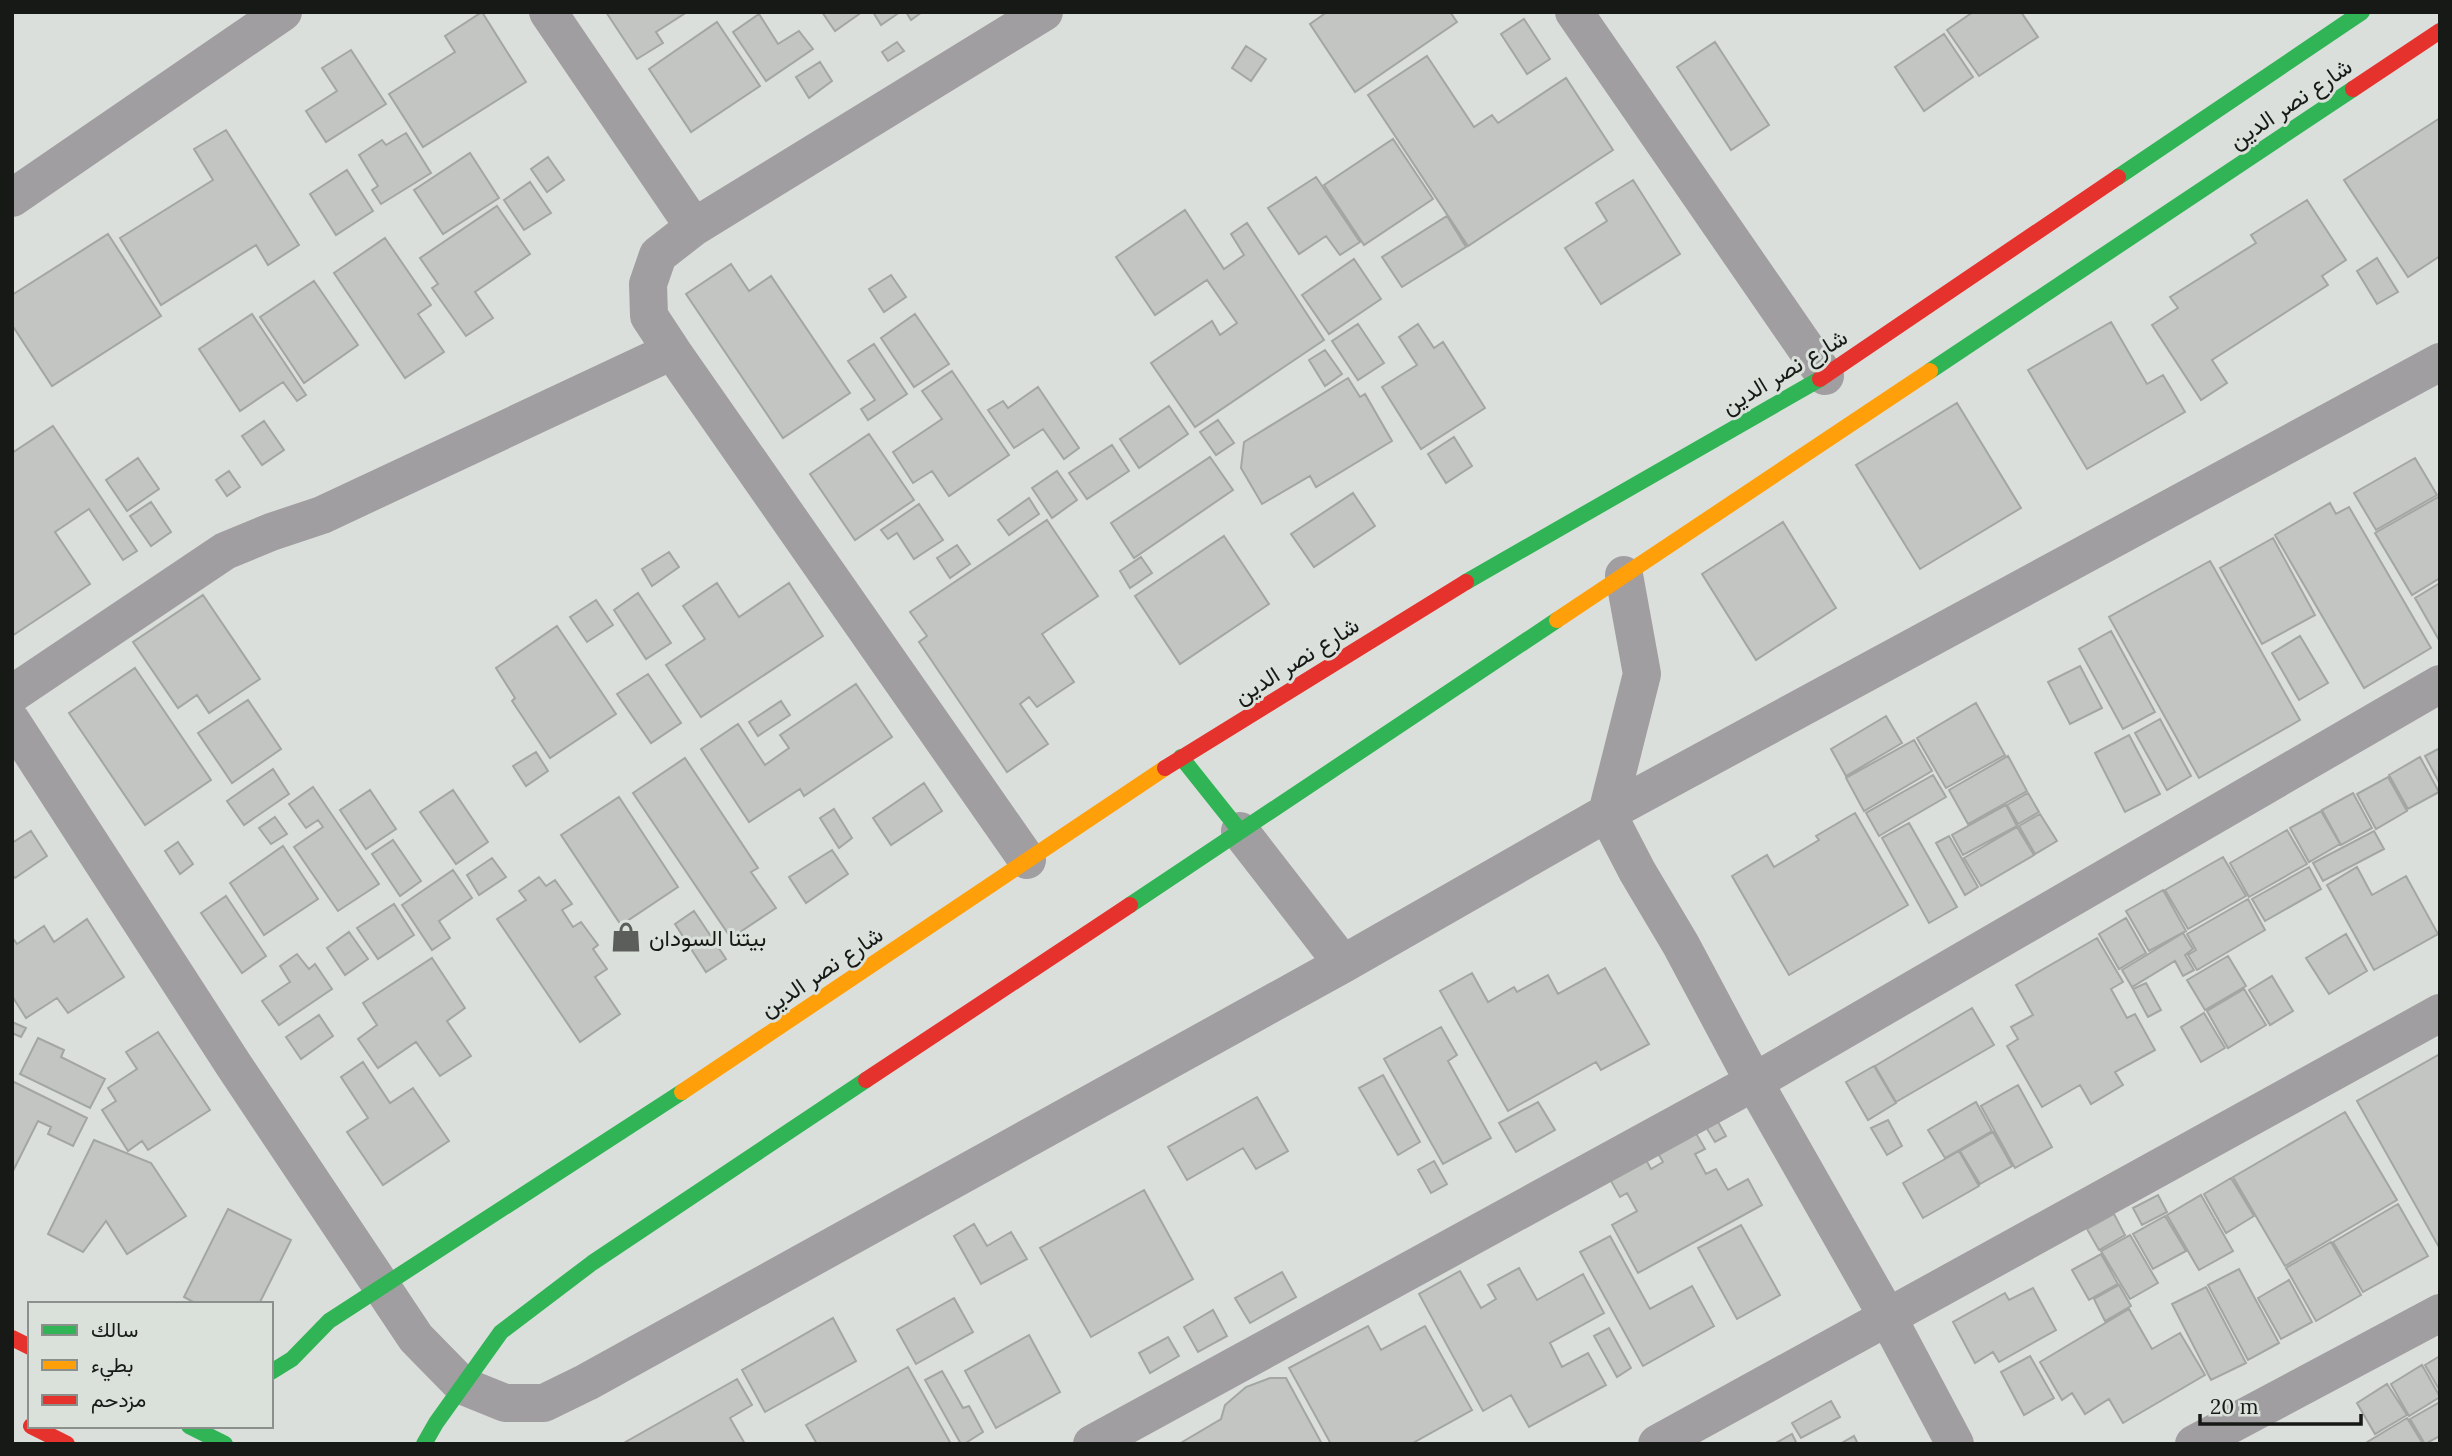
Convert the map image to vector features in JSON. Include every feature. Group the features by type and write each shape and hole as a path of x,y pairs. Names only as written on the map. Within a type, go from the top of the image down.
{"street":[{"path":"12,198 283,12"},
{"path":"548,12 694,227"},
{"path":"1027,860 672,351 649,316 648,284 658,255 694,227 1044,12"},
{"path":"1574,12 1825,376"},
{"name":"شارع نصر الدين","path":"273,1371 292,1359 329,1321 608,1141 1181,757 1472,578 1825,376 2362,12"},
{"name":"شارع نصر الدين","path":"424,1444 501,1332 592,1263 2440,31"},
{"path":"12,694 225,551 322,515 672,351"},
{"path":"12,722 233,1064 416,1338 463,1386 506,1402 544,1403 1343,964 1607,813 2440,362"},
{"path":"1624,575 1642,674 1607,813 1754,1082 1887,1316 1955,1444"},
{"path":"1092,1444 1754,1082 2440,684"},
{"path":"1181,757 1343,964"},
{"path":"1657,1444 2440,1013"},
{"path":"2194,1444 2440,1313"},
{"path":"12,1338 28,1346"},
{"path":"12,1417 28,1425"},
{"path":"34,1428 67,1444"},
{"path":"193,1428 225,1444"}],"building":[{"path":"482,12 526,82 423,147 389,94 455,52 445,36"},
{"path":"606,12 687,12 656,32 663,43 637,59"},
{"path":"822,12 862,12 835,31"},
{"path":"873,12 900,12 881,25"},
{"path":"906,12 922,12 911,20"},
{"path":"1327,12 1450,12 1457,22 1355,92 1310,24"},
{"path":"1973,12 2021,12 2038,37 1979,76 1947,30"},
{"path":"759,14 778,44 799,31 813,49 766,81 733,32"},
{"path":"1524,19 1550,59 1527,74 1501,34"},
{"path":"717,22 760,86 691,132 649,69"},
{"path":"1944,34 1973,77 1924,111 1895,67"},
{"path":"897,42 904,51 888,61 882,52"},
{"path":"1715,42 1769,125 1731,150 1677,67"},
{"path":"1246,46 1266,59 1251,81 1232,68"},
{"path":"351,50 386,104 326,142 306,111 337,91 322,68"},
{"path":"1427,56 1474,127 1492,115 1498,123 1566,78 1613,150 1468,246 1368,95"},
{"path":"820,62 832,81 809,98 796,77"},
{"path":"2440,118 2440,256 2408,277 2344,180"},
{"path":"226,130 299,245 268,265 256,245 161,305 120,238 213,180 194,149"},
{"path":"406,133 431,173 381,204 372,190 378,186 359,155 382,140 386,145"},
{"path":"1393,139 1433,199 1364,245 1324,185"},
{"path":"470,153 499,198 443,234 414,190"},
{"path":"548,157 564,180 547,192 531,169"},
{"path":"347,170 373,211 336,235 310,194"},
{"path":"1316,177 1360,242 1340,255 1326,236 1299,254 1268,208"},
{"path":"1633,180 1680,254 1601,304 1565,248 1607,221 1596,203"},
{"path":"530,182 551,213 524,230 504,200"},
{"path":"2307,200 2346,260 2322,276 2328,285 2212,360 2227,383 2201,400 2152,325 2178,308 2170,297 2256,243 2251,235"},
{"path":"497,206 530,254 475,292 493,318 466,336 432,288 438,284 420,258"},
{"path":"1185,210 1224,269 1244,255 1231,234 1247,223 1324,340 1195,427 1151,363 1212,321 1220,335 1237,323 1207,280 1155,315 1116,257"},
{"path":"1447,216 1466,247 1402,287 1382,257"},
{"path":"108,234 161,316 52,386 12,325 12,295"},
{"path":"385,238 431,305 418,314 444,352 405,378 334,273"},
{"path":"2377,258 2398,292 2377,304 2357,271"},
{"path":"1354,259 1381,299 1329,334 1302,295"},
{"path":"731,264 749,291 771,276 850,393 783,438 686,294"},
{"path":"891,275 906,297 884,312 869,289"},
{"path":"314,281 358,345 304,383 260,317"},
{"path":"252,314 306,395 297,401 283,382 240,411 199,349"},
{"path":"915,314 949,364 914,387 881,338"},
{"path":"2111,322 2147,384 2163,375 2185,412 2087,469 2028,370"},
{"path":"1358,324 1384,363 1358,380 1332,341"},
{"path":"1418,324 1434,348 1443,342 1485,408 1421,449 1382,387 1417,365 1399,337"},
{"path":"874,344 907,394 868,420 861,409 875,400 848,361"},
{"path":"1325,350 1342,374 1325,386 1309,360"},
{"path":"952,371 1009,455 949,496 932,471 913,483 893,452 942,419 922,391"},
{"path":"1348,378 1360,397 1365,394 1392,441 1316,487 1310,476 1262,504 1241,468 1244,442"},
{"path":"1038,387 1079,448 1064,459 1043,429 1014,448 988,410 1003,401 1008,408"},
{"path":"1957,403 2021,508 1920,569 1856,465"},
{"path":"1169,406 1188,434 1139,468 1120,439"},
{"path":"1218,420 1234,443 1216,455 1200,432"},
{"path":"264,421 284,450 262,465 242,436"},
{"path":"53,426 137,551 123,560 89,509 55,532 90,584 12,636 12,453"},
{"path":"869,434 914,500 855,540 810,474"},
{"path":"1454,437 1472,466 1446,483 1428,454"},
{"path":"1112,445 1129,471 1087,499 1069,473"},
{"path":"1210,457 1233,490 1134,558 1111,523"},
{"path":"138,458 159,489 127,511 106,480"},
{"path":"2415,458 2437,495 2376,530 2354,493"},
{"path":"229,471 240,487 227,496 216,480"},
{"path":"1057,471 1077,500 1052,518 1032,488"},
{"path":"1353,493 1375,526 1314,567 1291,534"},
{"path":"2440,496 2440,578 2412,595 2375,533"},
{"path":"1029,498 1039,514 1009,535 998,520"},
{"path":"151,502 171,532 151,546 130,516"},
{"path":"2330,503 2336,514 2349,507 2431,648 2364,688 2275,535"},
{"path":"919,504 943,540 914,559 897,533 888,539 881,530"},
{"path":"1047,520 1098,596 1042,634 1074,682 1037,707 1029,697 1020,704 1048,744 1007,772 919,642 927,636 910,612"},
{"path":"1783,522 1836,608 1756,660 1702,574"},
{"path":"1224,536 1269,604 1180,664 1135,596"},
{"path":"2273,538 2315,615 2262,644 2220,568"},
{"path":"957,545 970,564 950,578 937,558"},
{"path":"669,552 679,567 652,586 642,569"},
{"path":"1141,557 1152,573 1130,588 1120,571"},
{"path":"2210,561 2300,720 2199,778 2109,617"},
{"path":"717,583 739,617 789,583 823,636 701,717 666,665 705,639 683,606"},
{"path":"2440,583 2440,639 2439,640 2415,598"},
{"path":"638,593 671,643 646,659 614,610"},
{"path":"203,595 260,679 209,713 197,695 178,708 133,642"},
{"path":"596,600 613,625 587,642 570,617"},
{"path":"557,626 616,714 550,758 512,701 515,698 496,668"},
{"path":"2111,631 2155,712 2123,729 2079,649"},
{"path":"2300,636 2328,683 2299,700 2272,653"},
{"path":"2080,666 2102,708 2070,724 2048,682"},
{"path":"135,668 211,780 145,825 69,713"},
{"path":"648,674 681,723 651,743 617,694"},
{"path":"856,684 892,737 804,796 800,789 749,822 701,749 738,724 765,765 789,748 780,735"},
{"path":"248,700 281,749 232,783 198,733"},
{"path":"781,701 790,715 758,736 749,722"},
{"path":"1976,703 2005,755 1946,788 1917,738"},
{"path":"1886,716 1902,743 1846,776 1831,749"},
{"path":"2160,719 2191,776 2167,790 2135,733"},
{"path":"2129,735 2160,794 2125,812 2095,753"},
{"path":"1914,740 1932,771 1864,811 1846,778"},
{"path":"2440,748 2440,784 2425,756"},
{"path":"536,752 548,771 526,786 513,766"},
{"path":"2008,756 2027,791 1968,824 1949,790"},
{"path":"2420,757 2439,792 2408,809 2389,775"},
{"path":"685,758 758,868 751,872 776,908 731,938 633,793"},
{"path":"273,769 289,794 244,825 227,801"},
{"path":"1933,775 1946,797 1879,836 1866,813"},
{"path":"2388,777 2407,811 2376,829 2357,794"},
{"path":"924,783 942,811 891,845 873,818"},
{"path":"313,787 379,884 338,911 294,847 323,827 318,820 306,828 289,804"},
{"path":"370,790 396,829 366,849 340,810"},
{"path":"453,790 488,842 456,864 420,812"},
{"path":"2028,793 2039,812 2018,824 2007,805"},
{"path":"2353,793 2372,828 2341,845 2322,810"},
{"path":"619,797 678,887 621,925 561,835"},
{"path":"2006,805 2017,826 1963,855 1952,835"},
{"path":"834,809 852,838 839,848 820,818"},
{"path":"2321,811 2340,844 2309,862 2290,828"},
{"path":"1855,813 1908,905 1789,975 1732,876 1767,855 1774,867 1819,840 1816,836"},
{"path":"2040,814 2057,841 2035,854 2019,826"},
{"path":"275,817 287,834 271,844 259,828"},
{"path":"1909,823 1957,907 1929,923 1882,838"},
{"path":"2017,827 2034,855 1981,886 1964,858"},
{"path":"2287,830 2307,864 2249,897 2230,863"},
{"path":"31,831 47,856 15,878 12,874 12,843"},
{"path":"2374,831 2384,849 2323,881 2313,863"},
{"path":"1949,836 1978,887 1965,895 1936,843"},
{"path":"393,840 421,881 400,896 372,854"},
{"path":"178,842 193,864 180,874 165,851"},
{"path":"283,846 318,899 264,935 230,883"},
{"path":"832,850 848,874 806,903 789,877"},
{"path":"2223,857 2246,896 2188,929 2165,890"},
{"path":"492,858 506,877 479,895 467,875"},
{"path":"2309,867 2321,889 2265,921 2252,899"},
{"path":"2357,867 2372,895 2406,876 2438,934 2374,970 2327,885"},
{"path":"453,870 472,898 439,921 450,938 432,950 402,905"},
{"path":"539,877 546,886 555,880 572,904 562,910 573,927 581,922 598,945 593,949 607,969 595,977 620,1014 580,1042 497,919 526,900 519,891"},
{"path":"2163,890 2186,931 2149,951 2126,911"},
{"path":"226,896 266,956 242,973 201,913"},
{"path":"2248,899 2265,930 2197,970 2188,955 2196,950 2187,934"},
{"path":"394,904 414,935 378,959 357,928"},
{"path":"694,911 726,959 706,972 675,924"},
{"path":"2126,918 2146,953 2119,969 2099,934"},
{"path":"87,919 124,977 68,1013 57,998 26,1018 12,996 12,937 17,944 44,926 54,942"},
{"path":"349,932 368,959 345,975 327,948"},
{"path":"2183,933 2193,949 2185,955 2194,970 2183,976 2175,961 2132,987 2122,970"},
{"path":"2346,934 2367,971 2329,994 2306,958"},
{"path":"2097,938 2123,982 2111,989 2127,1018 2135,1014 2155,1050 2115,1072 2123,1085 2091,1104 2080,1085 2042,1107 2007,1046 2018,1039 2011,1027 2033,1015 2016,985"},
{"path":"297,954 309,969 315,964 332,989 279,1025 262,1001 290,982 280,966"},
{"path":"2228,956 2246,986 2205,1010 2187,980"},
{"path":"432,958 465,1008 447,1021 471,1056 440,1076 416,1042 378,1068 358,1039 377,1025 363,1003"},
{"path":"1605,968 1649,1044 1601,1070 1596,1062 1508,1111 1440,991 1472,973 1488,1002 1514,987 1517,992 1548,975 1558,994"},
{"path":"2272,976 2293,1011 2270,1025 2249,990"},
{"path":"2146,983 2161,1010 2148,1017 2133,989"},
{"path":"2244,989 2266,1025 2228,1048 2207,1011"},
{"path":"1972,1008 1994,1045 1896,1102 1875,1066"},
{"path":"2204,1013 2225,1048 2201,1062 2181,1027"},
{"path":"319,1015 333,1036 301,1059 286,1037"},
{"path":"12,1022 26,1028 21,1037 12,1033"},
{"path":"1441,1027 1457,1055 1448,1061 1491,1138 1443,1164 1384,1059"},
{"path":"158,1032 210,1110 148,1150 142,1141 128,1151 102,1110 116,1101 108,1088 137,1069 126,1052"},
{"path":"38,1038 64,1050 61,1057 105,1079 90,1108 20,1074"},
{"path":"2440,1054 2440,1249 2357,1101"},
{"path":"363,1062 390,1103 413,1088 449,1141 383,1185 347,1132 368,1118 341,1077"},
{"path":"1874,1066 1896,1103 1868,1120 1846,1082"},
{"path":"1383,1075 1420,1142 1398,1155 1359,1088"},
{"path":"12,1081 87,1118 73,1146 48,1134 51,1127 38,1121 12,1173"},
{"path":"2018,1085 2052,1147 2015,1168 1981,1106"},
{"path":"1257,1097 1288,1151 1256,1169 1243,1148 1187,1180 1168,1147"},
{"path":"1538,1102 1555,1130 1516,1152 1499,1123"},
{"path":"1976,1102 1992,1131 1945,1158 1928,1130"},
{"path":"2345,1112 2397,1200 2285,1266 2233,1177"},
{"path":"1717,1120 1726,1136 1715,1142 1706,1127"},
{"path":"1888,1120 1902,1146 1887,1155 1871,1128"},
{"path":"1693,1128 1705,1149 1695,1154 1706,1174 1716,1169 1728,1190 1748,1179 1762,1205 1638,1273 1612,1225 1637,1211 1627,1193 1620,1197 1607,1174 1643,1154 1651,1169 1663,1162 1655,1148"},
{"path":"1993,1132 2012,1166 1980,1184 1960,1151"},
{"path":"94,1140 151,1163 186,1216 127,1254 106,1221 83,1252 48,1234"},
{"path":"1959,1151 1979,1186 1923,1218 1903,1183"},
{"path":"1434,1161 1447,1184 1431,1193 1418,1170"},
{"path":"2231,1178 2254,1216 2226,1233 2204,1194"},
{"path":"1144,1190 1193,1279 1091,1337 1040,1248"},
{"path":"2158,1195 2167,1212 2142,1225 2133,1208"},
{"path":"2201,1195 2233,1251 2199,1270 2167,1215"},
{"path":"2398,1204 2428,1256 2363,1292 2333,1242"},
{"path":"228,1209 291,1240 260,1302 193,1302 184,1297"},
{"path":"2114,1214 2125,1235 2099,1250 2087,1229"},
{"path":"2165,1216 2186,1251 2153,1269 2133,1234"},
{"path":"974,1224 987,1246 1011,1232 1027,1259 981,1284 954,1236"},
{"path":"1741,1225 1780,1295 1737,1319 1698,1248"},
{"path":"2130,1235 2158,1283 2130,1299 2101,1251"},
{"path":"1610,1236 1650,1309 1692,1286 1714,1326 1643,1366 1580,1252"},
{"path":"2331,1242 2361,1295 2316,1321 2286,1268"},
{"path":"2101,1254 2118,1284 2089,1300 2072,1270"},
{"path":"1519,1268 1537,1300 1583,1274 1604,1313 1550,1343 1562,1367 1588,1353 1606,1385 1529,1427 1511,1395 1483,1411 1419,1294 1460,1271 1481,1308 1496,1299 1488,1285"},
{"path":"2239,1269 2279,1343 2248,1360 2208,1285"},
{"path":"1282,1272 1296,1297 1250,1323 1235,1298"},
{"path":"2289,1280 2312,1322 2281,1339 2258,1298"},
{"path":"2119,1285 2131,1306 2105,1321 2094,1299"},
{"path":"2206,1287 2246,1363 2211,1380 2172,1304"},
{"path":"2033,1288 2056,1330 1999,1362 1993,1352 1975,1363 1953,1322 2005,1293 2009,1300"},
{"path":"954,1298 973,1332 916,1364 897,1330"},
{"path":"2129,1309 2152,1349 2180,1333 2205,1375 2123,1423 2109,1399 2085,1414 2072,1393 2062,1400 2040,1362"},
{"path":"1213,1310 1227,1336 1198,1352 1184,1327"},
{"path":"833,1318 856,1361 765,1412 742,1370"},
{"path":"1368,1326 1381,1350 1425,1326 1472,1410 1411,1444 1331,1444 1289,1368"},
{"path":"1609,1328 1631,1368 1617,1377 1594,1336"},
{"path":"1029,1335 1060,1392 996,1428 965,1371"},
{"path":"1168,1337 1179,1356 1150,1373 1139,1353"},
{"path":"2030,1356 2054,1398 2024,1415 2001,1372"},
{"path":"2440,1356 2440,1391 2425,1365"},
{"path":"2422,1365 2440,1397 2409,1416 2391,1384"},
{"path":"908,1367 951,1444 817,1444 806,1425"},
{"path":"942,1371 963,1408 969,1406 983,1432 964,1444 961,1444 925,1380"},
{"path":"1270,1378 1286,1378 1322,1444 1179,1444 1221,1419 1225,1405 1246,1387"},
{"path":"737,1379 752,1405 730,1418 745,1444 622,1444"},
{"path":"2387,1384 2407,1415 2375,1434 2357,1403"},
{"path":"1831,1401 1840,1417 1801,1438 1792,1423"},
{"path":"2440,1402 2440,1436 2425,1444 2410,1419"},
{"path":"2407,1418 2423,1444 2364,1444"},
{"path":"1792,1434 1797,1444 1774,1444"},
{"path":"1854,1436 1858,1444 1840,1444"}],"traffic: fast":[{"path":"2118,177 2362,12"},
{"path":"1930,371 2353,89"},
{"path":"1466,582 1820,379"},
{"path":"1130,905 1557,620"},
{"path":"1181,757 1240,831"},
{"path":"424,1444 501,1332 592,1263 866,1080"},
{"path":"273,1371 292,1359 329,1321 682,1092"},
{"path":"193,1428 225,1444"}],"traffic: slow":[{"path":"1557,620 1930,371"},
{"path":"682,1092 1165,768"}],"traffic: jam":[{"path":"2353,89 2440,31"},
{"path":"1820,379 2118,177"},
{"path":"1165,768 1466,582"},
{"path":"866,1080 1130,905"},
{"path":"12,1338 28,1346"},
{"path":"35,1428 67,1444"}],"place":[{"name":"بيتنا السودان","path":"626,937"}]}
